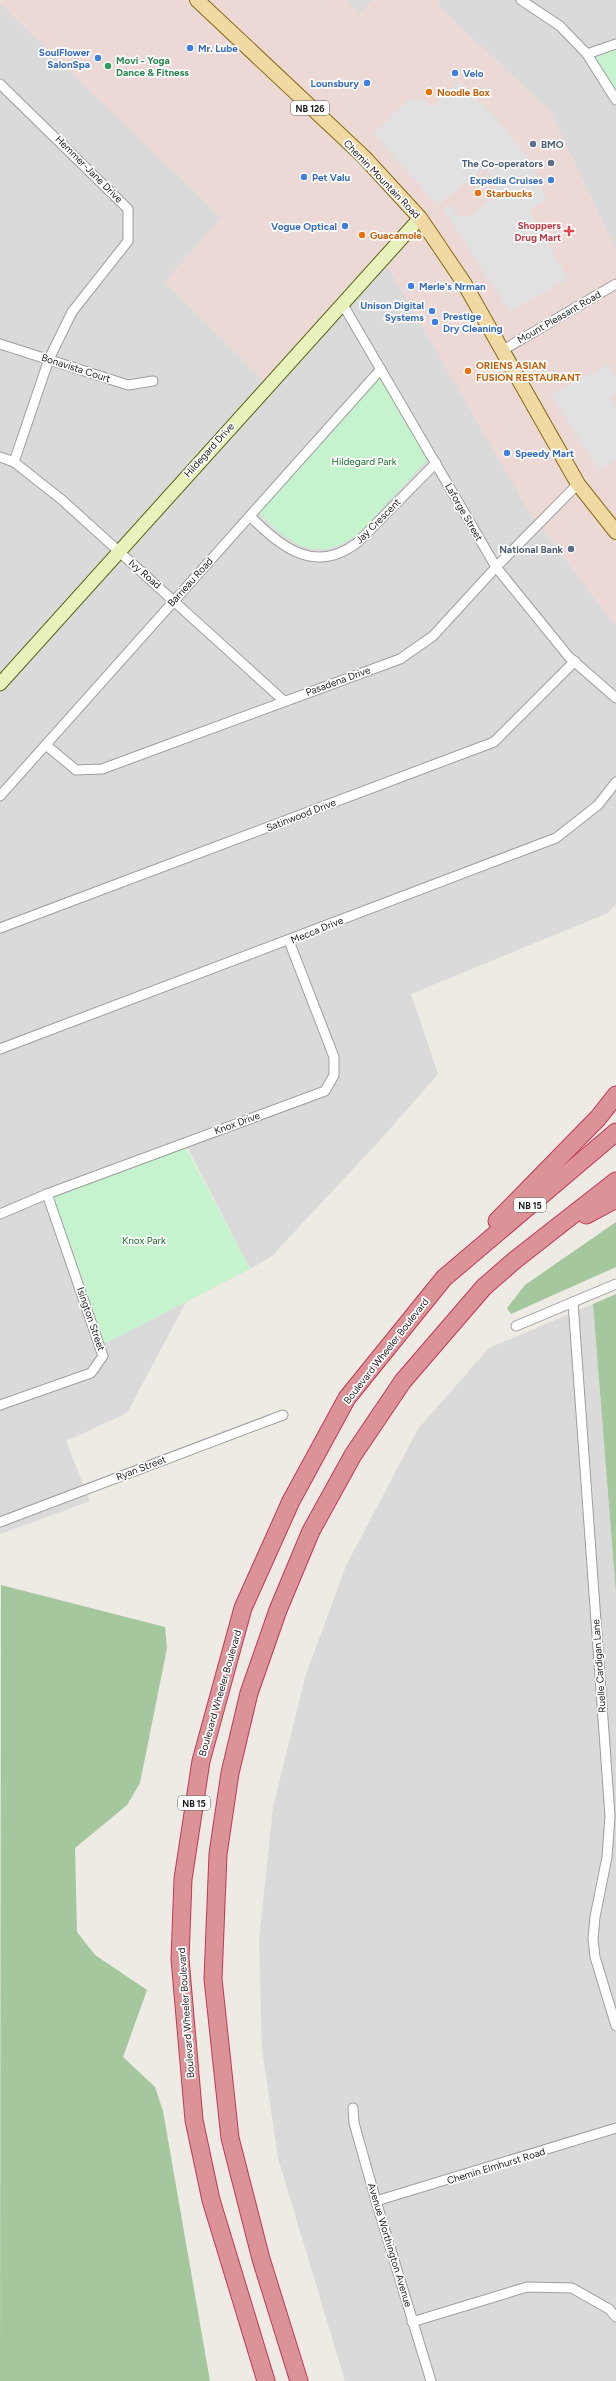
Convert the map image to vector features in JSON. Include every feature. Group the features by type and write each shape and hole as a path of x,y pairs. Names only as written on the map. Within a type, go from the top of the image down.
{"highway":[{"path":"444,1278 464,1254 598,1118 616,1095"},
{"name":"Boulevard Wheeler Boulevard","path":"266,2381 211,2200 194,2120 180,1959 183,1879 201,1761 243,1608 291,1501 347,1398 444,1278 616,1132"},
{"name":"NB 15","path":"299,2381 261,2259 230,2138 213,1979 218,1854 230,1773 250,1693 278,1610 311,1531 353,1455 403,1381 484,1287 514,1260 616,1180"},
{"path":"484,1287 593,1210 616,1199"}],"main road":[{"name":"Chemin Mountain Road","path":"197,0 364,157 420,218 464,283 578,484 616,532"}],"street":[{"path":"521,0 560,26 587,54 616,100"},
{"path":"587,54 616,44"},
{"name":"Hemmer-Jane Drive","path":"0,84 128,209 128,241 72,312 49,359 14,462"},
{"name":"Hildegard Drive","path":"0,684 118,551 420,218"},
{"name":"Mount Pleasant Road","path":"503,350 616,284"},
{"name":"Laforge Street","path":"342,303 496,567 575,661 616,698"},
{"name":"Bonavista Court","path":"0,344 128,385 153,381"},
{"name":"Barrieau Road","path":"0,796 172,601 381,369"},
{"name":"Ivy Road","path":"0,457 14,462 61,499 167,593 172,601 284,701"},
{"name":"Jay Crescent","path":"250,516 284,546 306,557 324,558 350,548 358,542 436,463"},
{"name":"Pasadena Drive","path":"46,745 76,770 102,769 400,659 433,636 496,567 578,484"},
{"name":"Satinwood Drive","path":"0,928 494,742 575,661"},
{"name":"Mecca Drive","path":"0,1049 289,941 556,838 598,805 616,782"},
{"name":"Knox Drive","path":"0,1214 47,1194 325,1091 334,1075 334,1057 289,941"},
{"name":"Isington Street","path":"1,1402 91,1373 103,1356 47,1194"},
{"path":"516,1326 616,1284"},
{"name":"Ruelle Cardigan Lane","path":"573,1302 610,1816 608,1857 595,1917 593,1939 595,1957 616,2026"},
{"name":"Ryan Street","path":"0,1522 283,1415"},
{"name":"Avenue Worthington Avenue","path":"353,2108 354,2123 376,2201 431,2381"},
{"name":"Chemin Elmhurst Road","path":"376,2201 616,2128"},
{"path":"412,2322 527,2287 572,2288 609,2309 616,2317"}],"shaded area":[{"path":"0,0 346,0 360,14 373,0 438,0 440,8 550,111 616,251 616,626 527,508 383,258 268,385 164,282 221,218 0,3"},
{"path":"346,0 373,0 360,14"},
{"path":"438,0 616,0 616,46 596,59 616,91 616,251 550,111 440,8"},
{"path":"0,3 222,218 383,258 527,508 616,626 616,904 608,913 411,994 438,1074 381,1139 272,1256 250,1269 185,1143 47,1194 100,1346 186,1302 127,1413 66,1441 90,1501 0,1534"},
{"path":"459,81 500,122 531,162 547,199 529,210 568,279 510,312 443,209 450,204 458,216 470,216 500,192 486,167 438,205 373,134 407,100 423,99 433,107"},
{"path":"608,364 616,378 616,393 610,397 616,408 616,460 598,470 551,395"},
{"path":"593,1304 616,1594 616,2381 345,2381 278,2158 262,2049 259,1940 273,1808 305,1677 346,1566 418,1429 489,1348"}],"green space":[{"path":"616,46 616,91 596,59 599,52"},
{"name":"Hildegard Park","path":"380,375 428,459 365,528 354,537 340,545 327,549 314,549 302,546 290,540 269,523 259,512"},
{"name":"Knox Park","path":"186,1148 250,1269 100,1346 47,1194"},
{"path":"616,1222 616,1267 511,1314 507,1308 525,1285"},
{"path":"616,1294 616,1594 593,1304"},
{"path":"1,1585 165,1627 167,1648 140,1783 127,1805 75,1848 77,1932 95,1955 147,1990 123,2057 155,2087 163,2111 210,2381 0,2381"}],"place":[{"name":"Mr. Lube","path":"190,48"},
{"name":"SoulFlower SalonSpa","path":"98,58"},
{"name":"Movi - Yoga Dance & Fitness","path":"108,66"},
{"name":"Velo","path":"455,73"},
{"name":"Lounsbury","path":"367,83"},
{"name":"Noodle Box","path":"429,92"},
{"name":"BMO","path":"533,144"},
{"name":"The Co-operators","path":"551,163"},
{"name":"Pet Valu","path":"304,177"},
{"name":"Expedia Cruises","path":"551,180"},
{"name":"Starbucks","path":"478,193"},
{"name":"Vogue Optical","path":"345,226"},
{"name":"Shoppers Drug Mart","path":"569,231"},
{"name":"Guacamole","path":"362,235"},
{"name":"Merle's Nrman","path":"411,286"},
{"name":"Unison Digital Systems","path":"432,311"},
{"name":"Prestige Dry Cleaning","path":"435,322"},
{"name":"ORIENS ASIAN FUSION RESTAURANT","path":"468,371"},
{"name":"Speedy Mart","path":"507,453"},
{"name":"National Bank","path":"571,549"}]}
